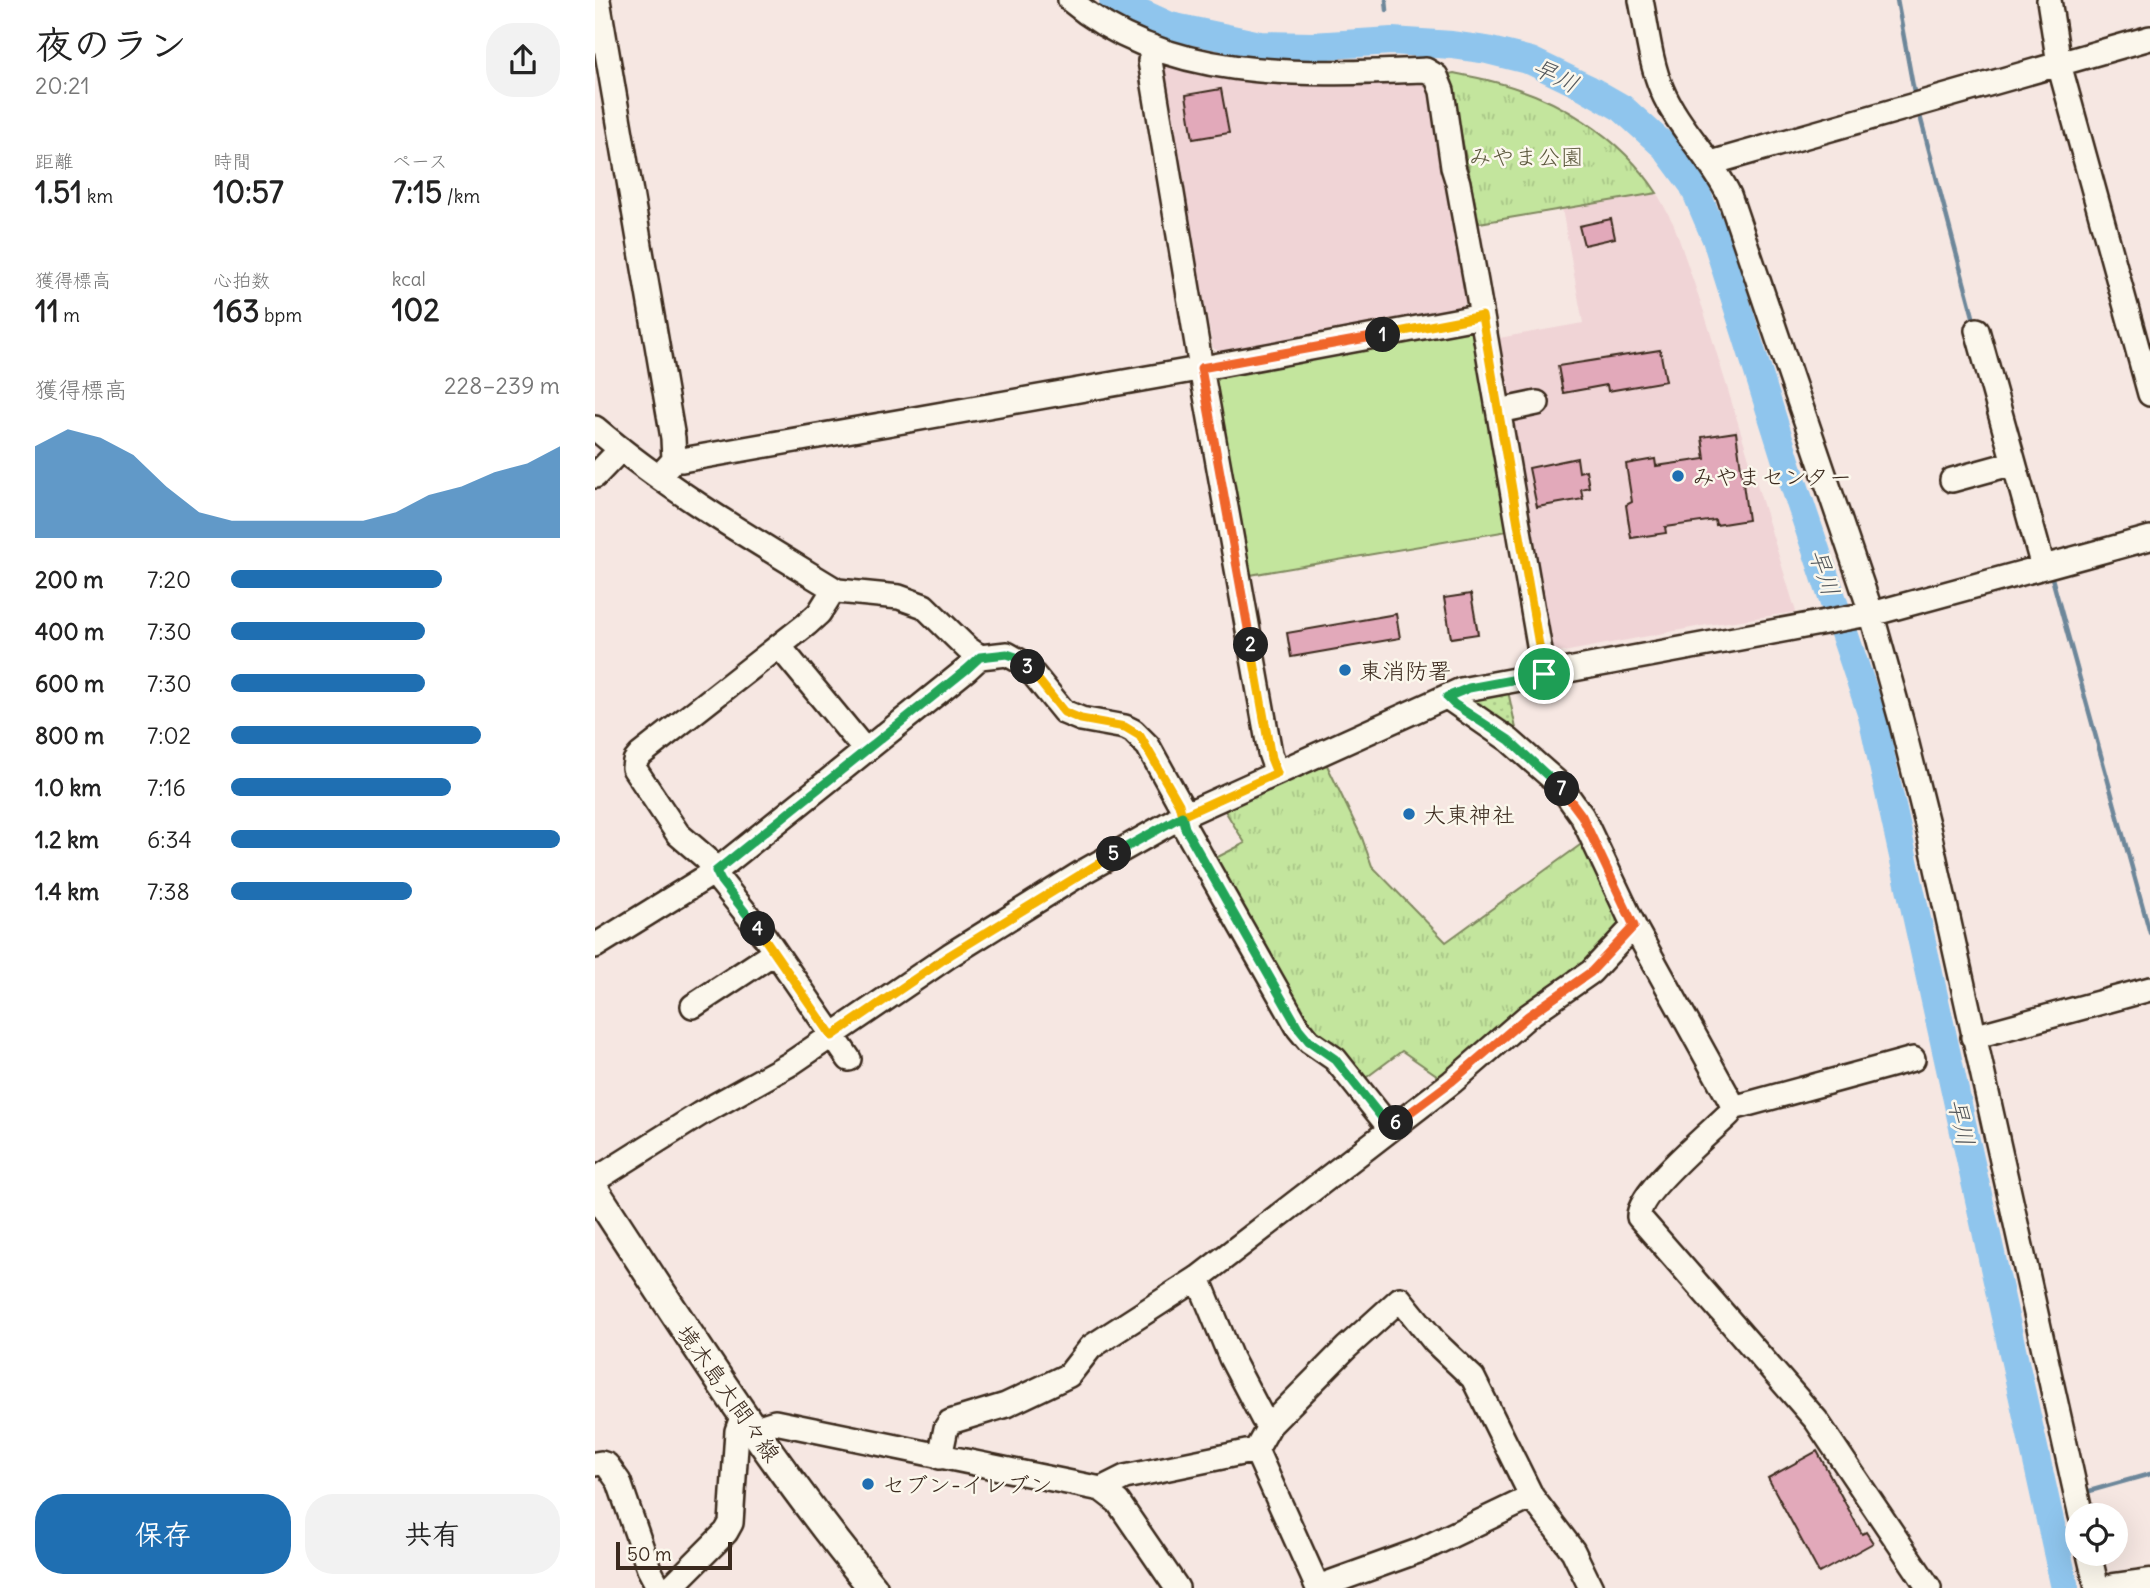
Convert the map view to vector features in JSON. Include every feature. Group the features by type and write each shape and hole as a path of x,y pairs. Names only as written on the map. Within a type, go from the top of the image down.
{"main road":[{"name":"境木島大間々線","path":"595,1191 748,1422 810,1509 873,1588"},
{"path":"2114,1588 2150,1583"}],"street":[{"path":"598,0 605,109 673,438 667,468"},
{"path":"1070,0 1097,20 1153,49 1204,62 1295,73 1430,71 1436,76 1442,91 1453,167 1482,316 1544,674"},
{"path":"1641,0 1661,90 1711,163 1729,195 1866,613 1928,828 2078,1503"},
{"path":"2049,0 2060,64 2150,394"},
{"path":"1711,163 2150,38"},
{"path":"1153,49 1150,61 1201,368 1268,739 1277,773"},
{"path":"667,468 1482,316"},
{"path":"1977,330 2043,567"},
{"path":"1499,411 1537,403"},
{"path":"595,428 621,449 667,468 705,510 834,589 899,597 924,606 980,657"},
{"path":"595,476 621,449"},
{"path":"1952,480 2014,463"},
{"path":"595,1180 700,1115 790,1064 950,955 1182,816 1447,697 1469,688 1879,612 2150,538"},
{"path":"834,589 819,613 635,761 634,768 678,834 706,858 716,871 849,1059"},
{"path":"779,646 865,750"},
{"path":"595,946 716,871 980,657 1007,654 1025,664 1064,712 1081,719 1125,727 1133,731 1147,746 1179,804 1190,838 1299,1029 1309,1041 1335,1059 1390,1128"},
{"path":"1447,697 1509,740 1559,784 1582,816 1634,926 1733,1108 1730,1114 1662,1178 1641,1206 1639,1217 1816,1420 1929,1588"},
{"path":"940,1457 950,1422 1006,1405 1069,1375 1091,1347 1198,1278 1451,1082 1528,1016 1591,972 1634,926"},
{"path":"693,1006 775,952"},
{"path":"1973,1037 2150,989"},
{"path":"1733,1108 1913,1059"},
{"path":"1198,1278 1231,1358 1263,1419 1270,1425"},
{"path":"1101,1489 1125,1478 1256,1450 1270,1425 1346,1348 1401,1299 1435,1342 1473,1378 1532,1497 1573,1551 1591,1588"},
{"path":"670,1588 726,1532 731,1523 737,1431 748,1422 775,1422 1101,1489 1118,1502 1177,1588"},
{"path":"1256,1450 1318,1587 1420,1550 1532,1497"},
{"path":"595,1464 601,1462 607,1465 619,1482 649,1569 659,1588"},
{"path":"2092,1566 2097,1588"}],"shaded area":[{"path":"1165,64 1226,74 1430,83 1469,296 1457,316 1230,358 1213,348 1176,152 1163,70"},
{"path":"1657,193 1674,225 1704,312 1796,612 1707,625 1558,653 1552,648 1499,338 1583,323 1562,209"}],"green space":[{"name":"みやま公園","path":"1449,74 1516,88 1563,108 1606,137 1625,154 1657,193 1479,223"},
{"path":"1469,328 1473,331 1508,531 1250,575 1214,374"},
{"path":"1508,691 1518,738 1465,698"},
{"path":"1324,759 1362,838 1372,866 1446,942 1587,840 1624,924 1586,970 1444,1080 1402,1051 1363,1080 1303,1025 1210,861 1245,843 1222,806"}],"building":[{"path":"1221,89 1229,133 1193,139 1186,95"},
{"path":"1611,219 1615,238 1584,245 1579,226"},
{"path":"1660,350 1666,381 1608,391 1607,385 1563,393 1558,366"},
{"name":"みやまセンター","path":"1736,432 1748,520 1716,525 1715,520 1665,527 1666,533 1631,538 1626,505 1632,502 1626,464 1655,459 1656,466 1705,459 1702,437"},
{"path":"1577,458 1579,472 1586,470 1589,487 1581,489 1583,499 1537,507 1529,468"},
{"path":"1471,594 1478,634 1451,638 1444,598"},
{"path":"1396,614 1400,638 1291,657 1287,633"},
{"path":"1817,1451 1862,1534 1866,1532 1873,1543 1819,1573 1768,1478"}],"waterway":[{"name":"早川","path":"1113,0 1170,26 1260,45 1312,46 1392,41 1487,50 1531,61 1622,108 1664,146 1693,185 1716,239 1788,467 1872,716 2065,1588"},
{"path":"1386,0 1387,10"},
{"path":"1897,0 1914,92"},
{"path":"1389,30 1392,41"},
{"path":"1920,116 1975,324"},
{"path":"2052,578 2150,933"},
{"path":"2086,1492 2150,1474"}],"place":[{"name":"みやまセンター","path":"1678,476"},
{"name":"東消防署","path":"1345,670"},
{"name":"大東神社","path":"1409,814"},
{"name":"セブン-イレブン","path":"868,1484"}],"route":[{"path":"1544,674 1469,688 1447,697 1509,740 1559,784 1582,816 1634,926 1591,972 1528,1016 1451,1082 1390,1128 1335,1059 1309,1041 1299,1029 1185,828 1182,816 950,955 832,1036 765,937 716,871 980,657 1007,654 1016,657 1025,664 1064,712 1081,719 1125,727 1140,736 1179,804 1182,816 1277,773 1270,753 1201,368 1482,316 1544,674"}]}
